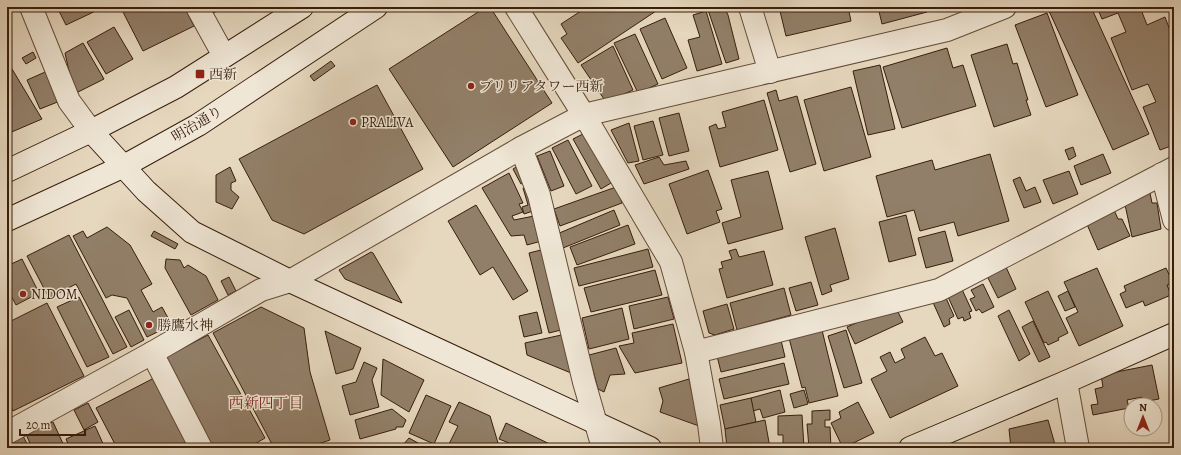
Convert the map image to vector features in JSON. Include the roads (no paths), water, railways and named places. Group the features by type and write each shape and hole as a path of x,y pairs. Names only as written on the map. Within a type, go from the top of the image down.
{"street":[{"path":"32,7 69,101 91,131 146,191 192,232 290,281 650,448"},
{"path":"197,7 224,56"},
{"path":"7,171 91,131 176,87 302,7"},
{"name":"明治通り","path":"7,220 124,166 198,125 376,7"},
{"path":"516,7 584,115 671,262 696,352 712,448"},
{"path":"750,7 770,72"},
{"path":"7,433 152,353 261,290 290,281 521,148 584,115 947,30 1005,7"},
{"path":"521,148 539,195 584,382 603,448"},
{"path":"696,352 939,290 1168,171 1174,220"},
{"path":"910,448 1066,382 1174,334"},
{"path":"152,353 201,448"},
{"path":"1066,382 1078,448"}],"place":[{"name":"西新","path":"200,74"},
{"name":"ブリリアタワー西新","path":"471,86"},
{"name":"PRALIVA","path":"353,122"},
{"name":"NIDOM","path":"23,294"},
{"name":"勝鷹水神","path":"149,325"}],"district":[{"name":"西新四丁目","path":"266,403"}]}
